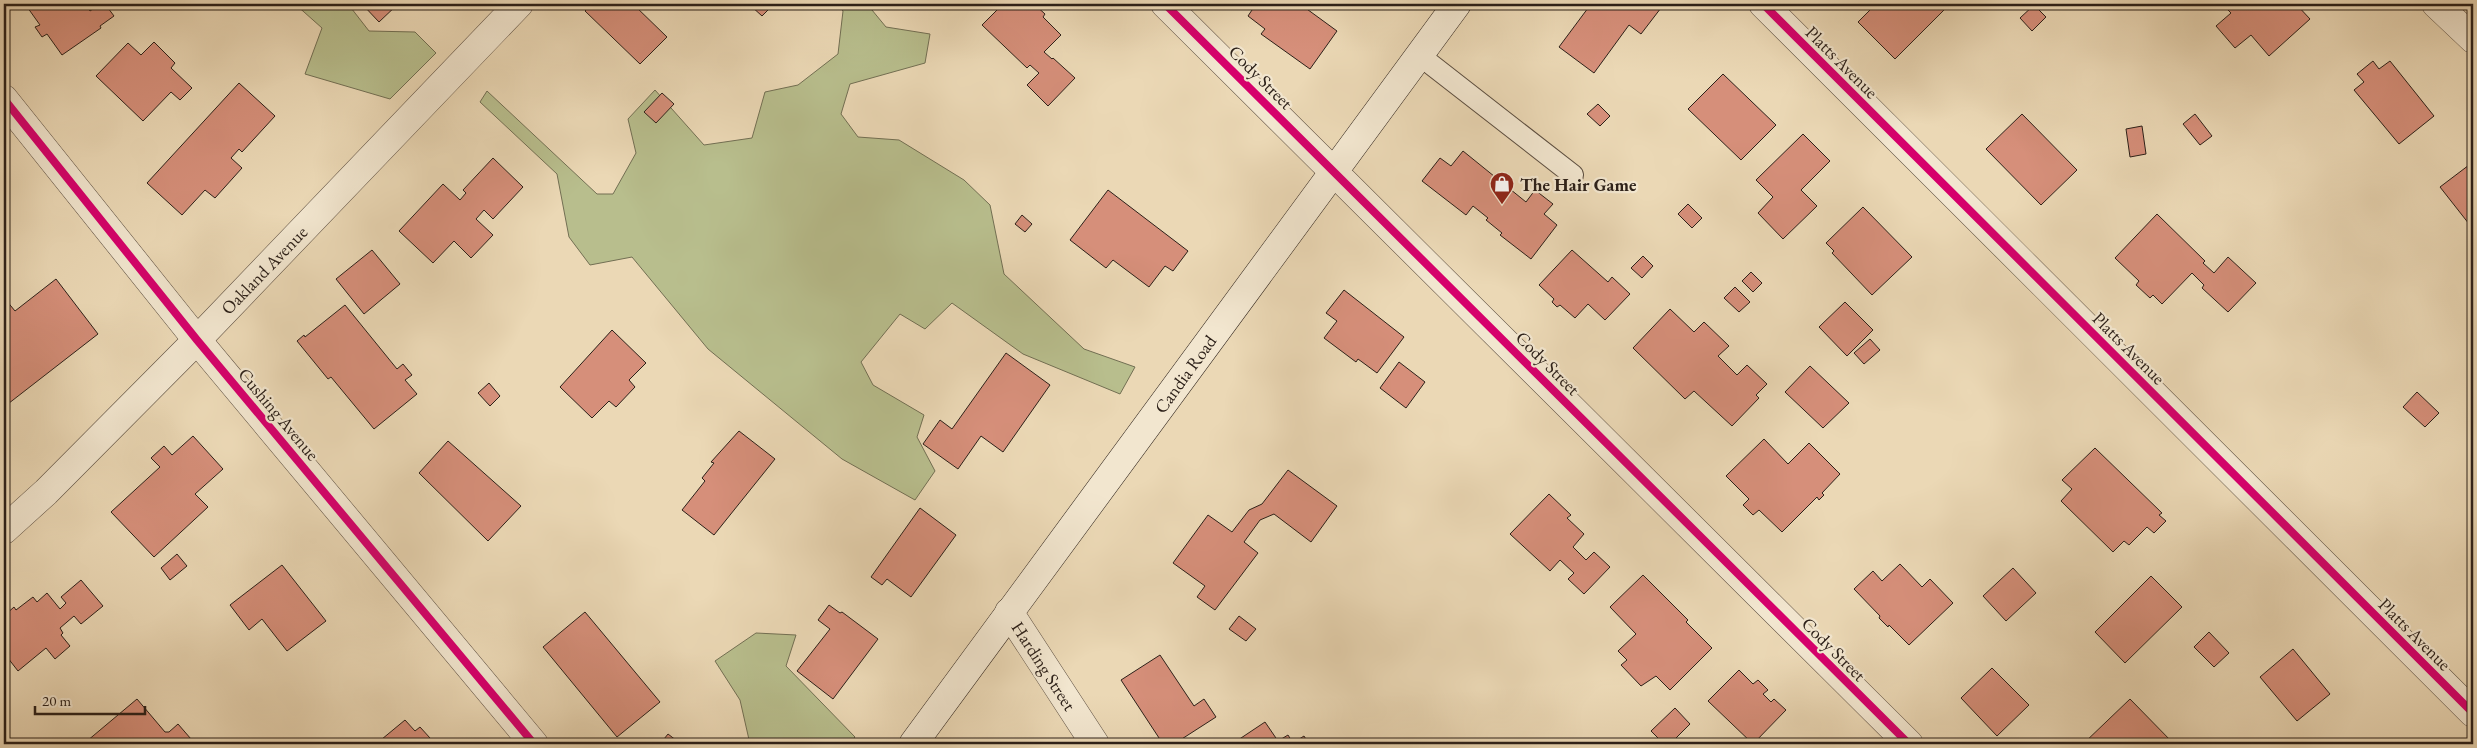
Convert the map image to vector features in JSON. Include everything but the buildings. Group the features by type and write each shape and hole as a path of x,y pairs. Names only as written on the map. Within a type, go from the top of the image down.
{"street":[{"name":"Oakland Avenue","path":"4,530 46,492 197,340 519,4"},
{"name":"Cody Street","path":"1165,4 1909,744"},
{"name":"Candia Road","path":"913,744 1457,4"},
{"name":"Platts Avenue","path":"1763,4 2473,713"},
{"path":"2436,4 2473,39"},
{"name":"Cushing Avenue","path":"4,99 197,340 534,744"},
{"name":"Harding Street","path":"1009,612 1095,744"}],"lane":[{"path":"1419,55 1573,175"}],"green space":[{"path":"295,4 348,4 369,31 415,32 436,53 390,99 305,74 322,28"},
{"path":"838,4 867,4 886,27 930,34 925,63 850,84 841,114 858,137 899,140 964,180 990,205 1004,274 1084,349 1135,367 1120,394 1023,354 952,303 925,329 900,314 861,362 873,385 924,415 917,437 935,471 915,500 842,459 708,349 632,257 590,265 569,237 557,174 480,102 487,91 597,194 613,194 636,153 628,119 655,90 704,145 752,138 765,92 798,85 838,54 843,11"},
{"path":"756,633 796,635 786,666 855,737 849,744 750,744 740,700 715,661"}],"cycle path":[{"path":"1165,4 1909,744"},
{"path":"1763,4 2473,713"},
{"path":"4,99 197,340 534,744"}],"place":[{"name":"The Hair Game","path":"1502,205"}]}
